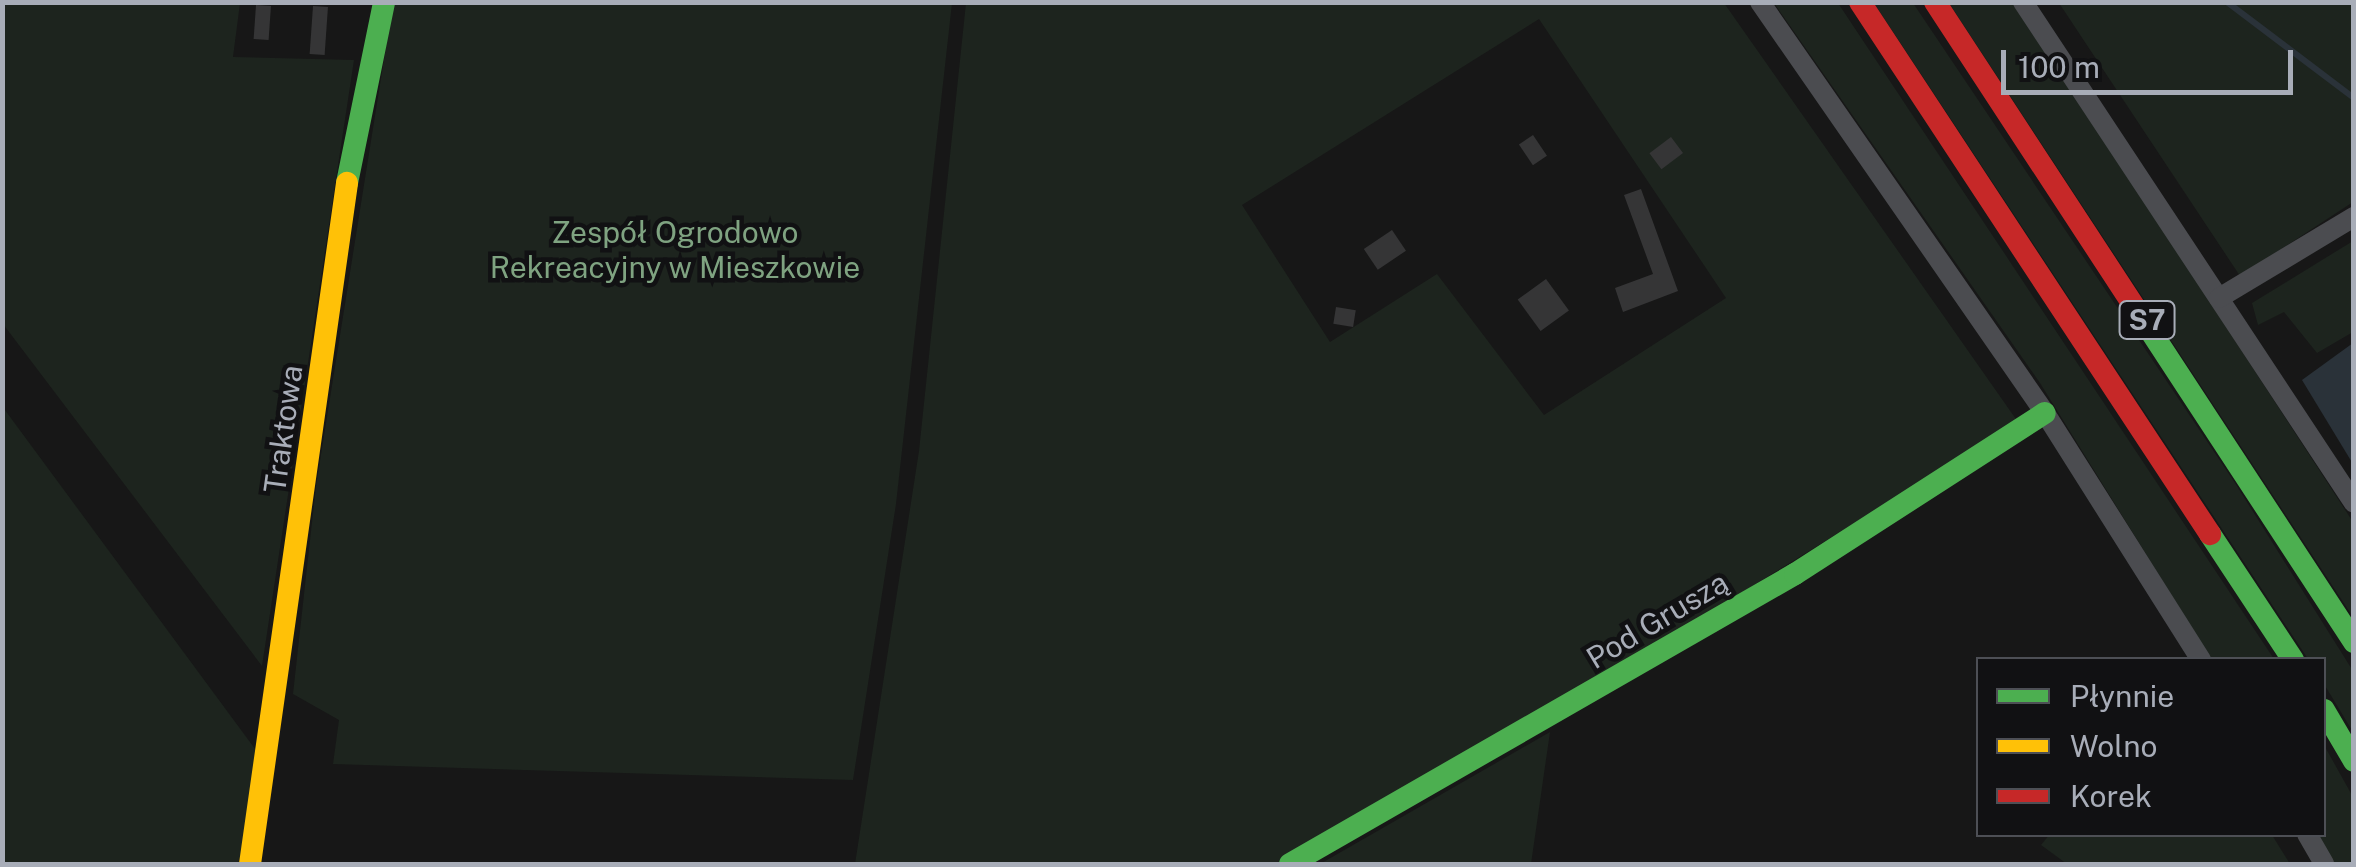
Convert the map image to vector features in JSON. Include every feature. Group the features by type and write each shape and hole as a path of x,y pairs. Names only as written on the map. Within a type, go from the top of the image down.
{"main road":[{"name":"Traktowa","path":"250,864 346,192 384,2"},
{"name":"S7","path":"1860,2 2291,657"},
{"name":"S7","path":"1935,2 2354,642"},
{"name":"Pod Gruszą","path":"1290,864 1795,574 2046,412"},
{"path":"2326,713 2354,760"}],"street":[{"path":"1760,2 2046,412 2198,657"},
{"path":"2023,2 2354,504"},
{"path":"2220,298 2354,217"},
{"path":"2309,837 2324,864"}],"green space":[{"path":"3,3 240,3 233,57 354,60 262,666 3,324"},
{"name":"Zespół Ogrodowo Rekreacyjny w Mieszkowie","path":"393,3 952,3 896,504 853,780 333,764 339,720 293,694 316,486"},
{"path":"966,3 1724,3 2018,422 1302,864 855,864 919,451","holes":["1539,19 1726,298 1544,415 1437,274 1330,342 1242,205"]},
{"path":"1774,3 1838,3 2273,657 2210,657 2040,383"},
{"path":"1874,3 1913,3 2235,483 2353,671 2353,732 2326,687 2326,657 2307,657"},
{"path":"1949,3 2014,3 2031,27 2353,522 2353,617"},
{"path":"2059,3 2353,3 2353,202 2240,276"},
{"path":"2353,241 2353,332 2317,353 2284,312 2258,325 2252,303"},
{"path":"2,406 258,753 239,864 3,864"},
{"path":"1550,732 1531,864 1320,864"},
{"path":"2326,749 2353,797 2353,864 2332,864 2316,837 2326,837"},
{"path":"2048,837 2273,837 2290,864 2067,864 2041,845"}],"shaded area":[{"path":"2353,343 2353,464 2302,380"}],"building":[{"path":"256,5 271,6 269,40 254,39"},
{"path":"313,6 328,7 325,55 310,54"},
{"path":"1533,135 1547,156 1533,165 1519,145"},
{"path":"1671,137 1683,153 1661,169 1649,153"},
{"path":"1641,189 1678,291 1623,312 1615,288 1653,274 1624,195"},
{"path":"1392,230 1406,251 1378,270 1364,249"},
{"path":"1546,279 1569,311 1541,331 1518,300"},
{"path":"1336,307 1356,310 1353,327 1333,324"}],"waterway":[{"path":"2227,2 2354,98"}],"traffic: fast":[{"path":"347,183 384,2"},
{"path":"2140,315 2354,642"},
{"path":"1290,864 1795,574 2045,413"},
{"path":"2210,534 2291,657"},
{"path":"2326,713 2354,761"}],"traffic: slow":[{"path":"250,864 347,183"}],"traffic: jam":[{"path":"1860,2 2210,534"},
{"path":"1935,2 2140,315"}]}
